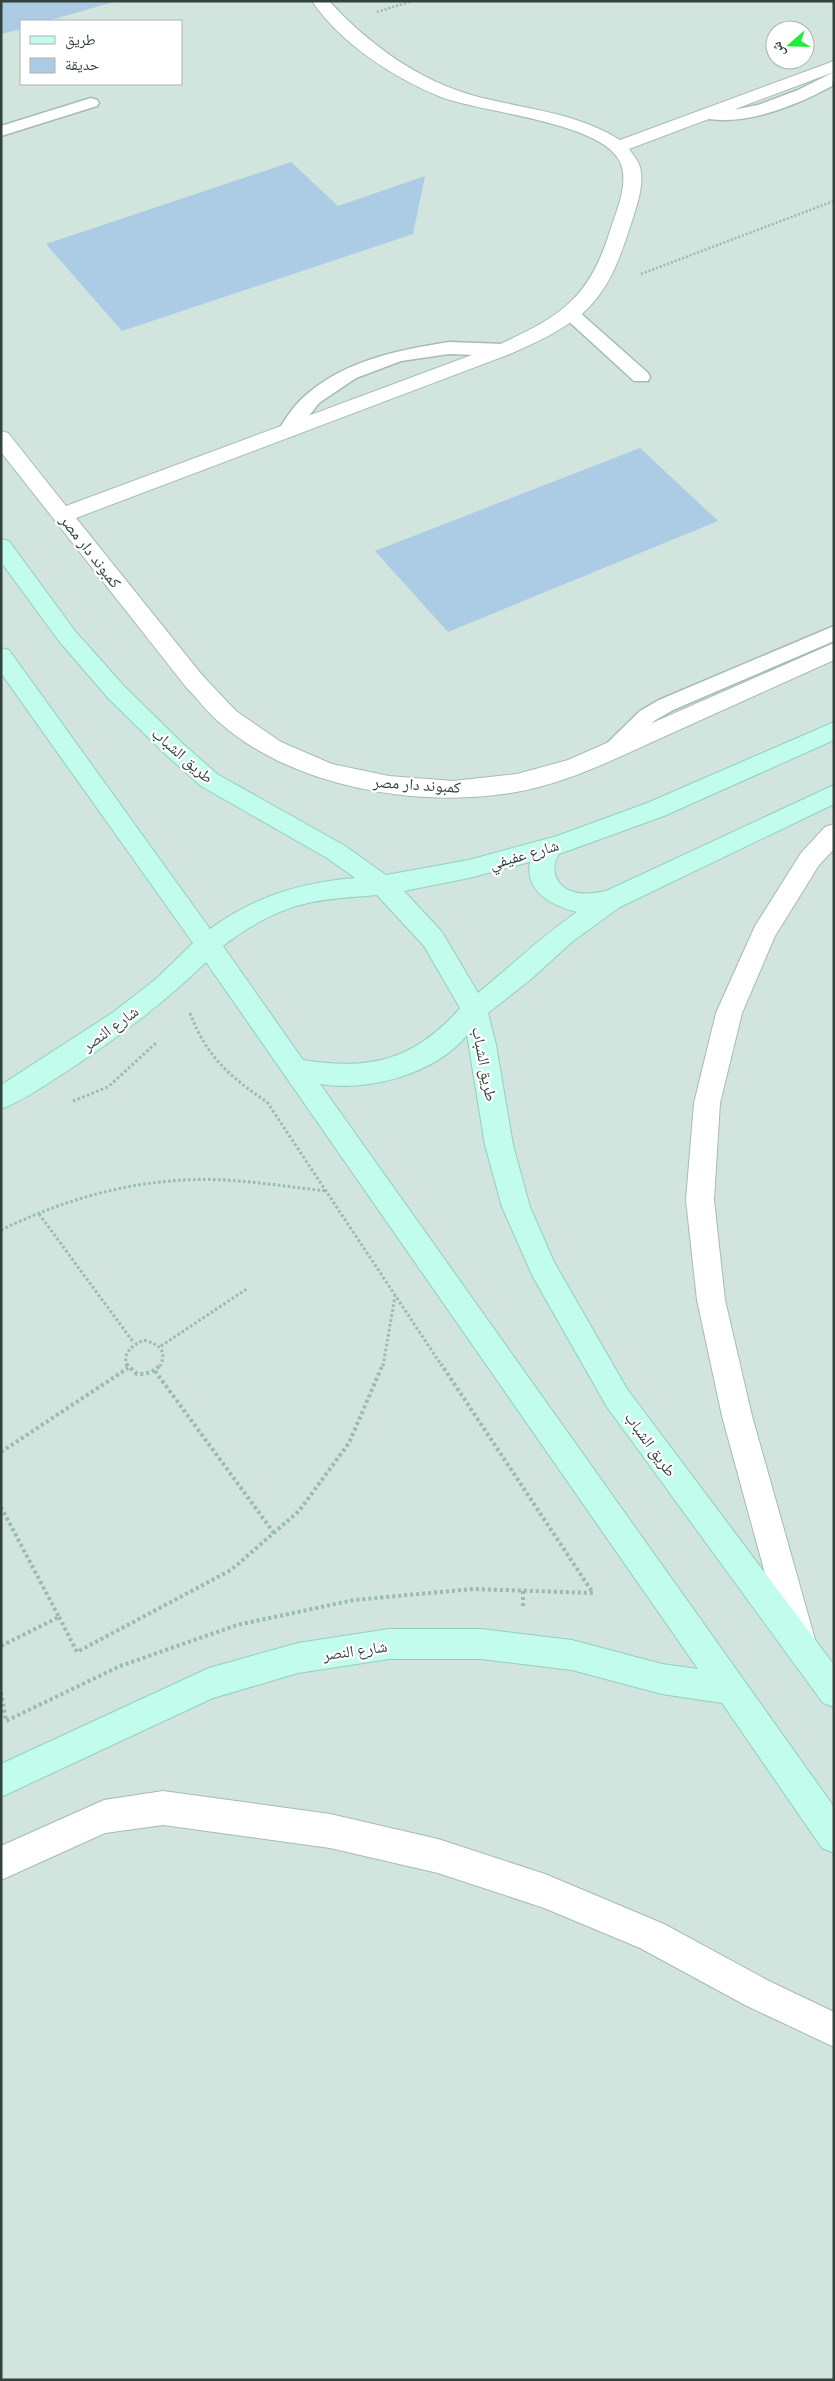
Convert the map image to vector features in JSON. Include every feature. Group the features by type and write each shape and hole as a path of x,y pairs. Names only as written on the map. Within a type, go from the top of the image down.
{"main road":[{"name":"طريق الشباب","path":"1,546 67,636 116,692 194,768 209,780 247,803 336,852 382,885 408,910 433,939 474,1010 484,1045 499,1145 516,1207 542,1268 617,1398 834,1692"},
{"path":"2,657 207,944 834,1836"},
{"name":"شارع عفيفي","path":"207,944 246,919 288,899 334,888 382,885 470,869 618,825 683,799 834,730"},
{"path":"295,1069 330,1075 365,1074 399,1066 430,1052 454,1033 474,1010 521,973 564,934 611,900 834,794"},
{"path":"551,846 543,855 540,867 542,878 549,889 560,897 574,902 590,904 611,900"},
{"name":"شارع النصر","path":"1,1098 53,1068 110,1030 162,990 207,944"},
{"name":"شارع النصر","path":"1,1781 209,1684 298,1658 389,1644 481,1644 572,1655 662,1679 730,1689"}],"street":[{"path":"63,515 503,350 540,334 571,314 594,292 609,267 634,178 629,162 618,147 588,129 568,122 491,107 450,94 414,77 362,42 340,24 320,1"},
{"path":"618,147 834,66"},
{"name":"كمبوند دار مصر","path":"1,438 194,680 228,717 273,748 327,771 389,785 453,790 517,783 576,766 834,651"},
{"path":"802,1649 737,1416 711,1300 700,1200 707,1102 729,1013 764,933 810,859 834,833"},
{"path":"1,1862 104,1817 163,1808 330,1831 438,1856 545,1890 652,1936 757,1993 834,2030"}],"lane":[{"path":"704,114 734,114 757,110 820,86 834,77"},
{"path":"1,131 91,103"},
{"path":"571,314 642,377"},
{"path":"287,431 312,399 350,374 396,356 449,348 503,350"},
{"path":"609,752 647,716 666,705 834,633"}],"path":[{"path":"594,292 834,201"},
{"path":"1,1692 6,1721 120,1666 165,1650 237,1625 354,1600 473,1590 593,1593 267,1102 239,1084 222,1067 200,1038 189,1010 182,1016"},
{"path":"65,1104 108,1087 163,1036"},
{"path":"1,1230 87,1195 141,1184 221,1180 326,1191"},
{"path":"39,1214 134,1343"},
{"path":"161,1346 248,1288"},
{"path":"1,1507 77,1652 231,1570 299,1511 349,1443 382,1370 395,1296"},
{"path":"144,1340 153,1341 161,1346 164,1354 162,1364 155,1371 146,1375 135,1374 128,1368 125,1359 128,1350 134,1343 144,1340"},
{"path":"1,1452 128,1368"},
{"path":"155,1371 274,1533"},
{"path":"1,1646 60,1617"}],"shaded area":[{"path":"1,1 834,1 834,2380 1,2380"}],"green space":[{"path":"1,1 117,1 50,20 20,20 20,29 1,34"},
{"path":"291,162 338,206 425,176 413,234 122,331 46,244"},
{"path":"640,448 718,521 448,632 375,551"}]}
